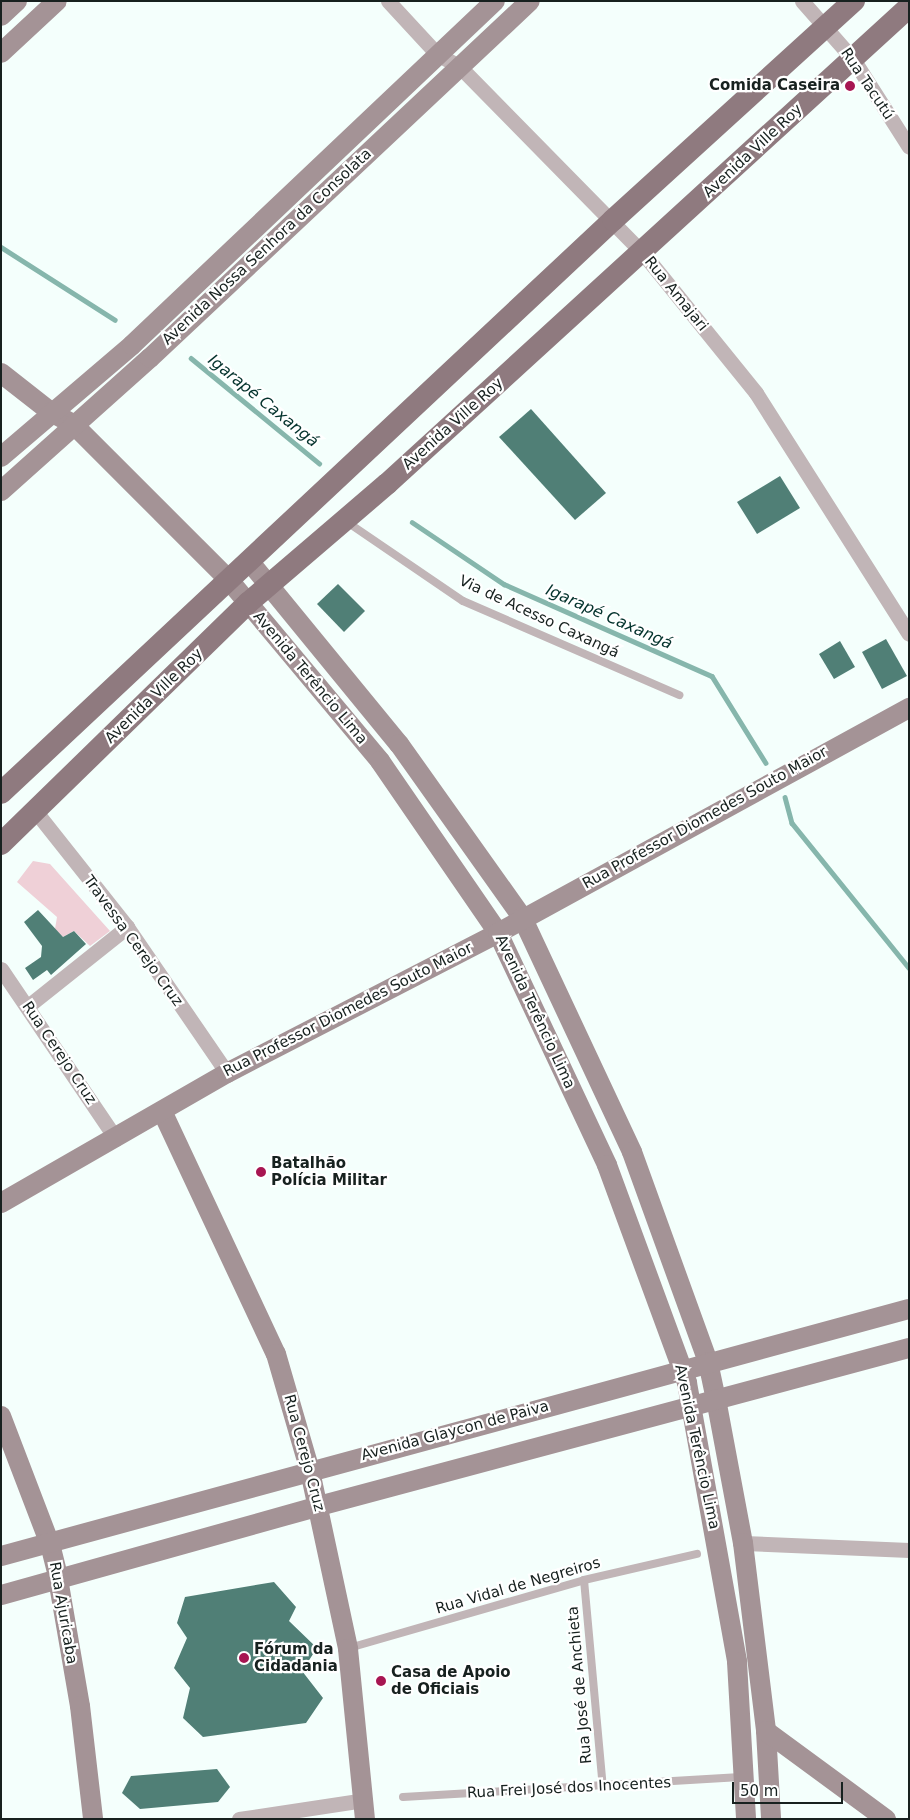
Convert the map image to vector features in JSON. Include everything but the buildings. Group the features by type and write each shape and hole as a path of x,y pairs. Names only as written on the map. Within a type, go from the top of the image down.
{"main road":[{"path":"1,16 17,1"},
{"path":"1,54 57,1"},
{"name":"Avenida Nossa Senhora da Consolata","path":"1,457 132,344 170,306 495,1"},
{"name":"Avenida Nossa Senhora da Consolata","path":"1,491 73,424 150,358 530,1"},
{"path":"1,793 613,220 854,1"},
{"name":"Avenida Ville Roy","path":"1,844 36,812 248,603 270,586 346,517 387,484 909,7"},
{"name":"Avenida Terêncio Lima","path":"1,372 51,412 73,424 228,580 380,761 498,933 607,1165 683,1369 692,1406 738,1662 746,1819"},
{"name":"Avenida Terêncio Lima","path":"249,561 399,744 522,917 632,1152 655,1210 708,1362 716,1399 743,1542 766,1731 772,1819"},
{"name":"Rua Professor Diomedes Souto Maior","path":"1,1203 227,1072 498,933 522,917 909,708"},
{"name":"Rua Cerejo Cruz","path":"162,1111 276,1354 310,1471 348,1649 364,1809"},
{"path":"628,1218 655,1210"},
{"name":"Avenida Glaycon de Paiva","path":"1,1556 708,1362 909,1309"},
{"path":"1,1595 319,1506 909,1348"},
{"name":"Rua Ajuricaba","path":"1,1416 50,1544 58,1578 80,1706 93,1819"},
{"path":"738,1662 758,1659"},
{"path":"766,1731 886,1819"}],"street":[{"name":"Rua Amajari","path":"388,1 437,54 459,66 613,220 642,252 756,393 909,634"},
{"name":"Rua Tacutú","path":"802,1 853,59 909,147"},
{"name":"Travessa Cerejo Cruz","path":"36,812 127,927 227,1072"},
{"path":"28,1006 127,927"},
{"name":"Rua Cerejo Cruz","path":"1,969 28,1006 116,1138"},
{"path":"743,1542 909,1550"},
{"path":"239,1819 364,1809"}],"lane":[{"name":"Via de Acesso Caxangá","path":"346,517 463,601 679,695"},
{"name":"Rua Vidal de Negreiros","path":"348,1649 584,1580 697,1554"},
{"name":"Rua José de Anchieta","path":"584,1580 603,1786"},
{"name":"Rua Frei José dos Inocentes","path":"403,1797 736,1777"}],"shaded area":[{"path":"33,861 50,864 110,931 90,946 74,931 63,937 55,929 57,917 17,882"}],"waterway":[{"name":"Igarapé Caxangá","path":"1,247 115,320"},
{"name":"Igarapé Caxangá","path":"191,358 319,463"},
{"name":"Igarapé Caxangá","path":"412,522 504,584 712,676 766,763"},
{"name":"Igarapé Caxangá","path":"785,797 792,823 909,968"}],"place":[{"name":"Comida Caseira","path":"850,86"},
{"name":"Batalhão Polícia Militar","path":"261,1172"},
{"name":"Fórum da Cidadania","path":"244,1658"},
{"name":"Casa de Apoio de Oficiais","path":"381,1681"}]}
